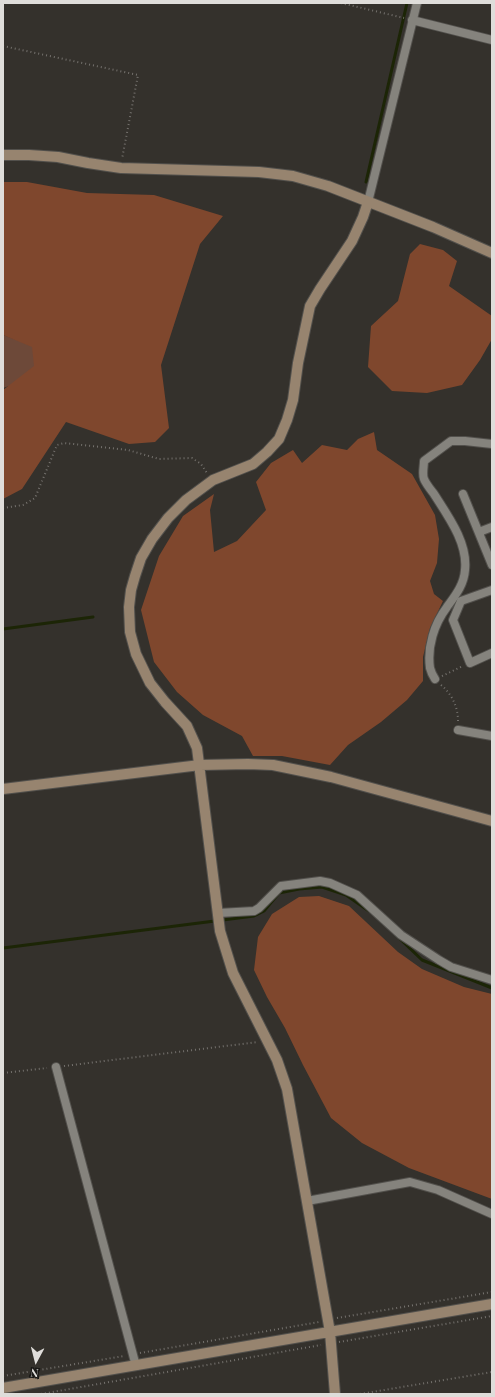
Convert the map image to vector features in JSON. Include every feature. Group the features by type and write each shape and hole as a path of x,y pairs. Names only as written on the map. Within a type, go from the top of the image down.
{"street":[{"path":"335,1394 332,1343 287,1089 268,1040 233,973 218,918 197,748 187,726 150,683 136,654 130,632 129,607 131,590 141,558 152,539 168,518 186,500 213,480 253,464 267,452 278,439 287,420 293,400 298,363 310,306 352,241 364,217 417,3"},
{"path":"412,20 492,40"},
{"path":"3,155 58,157 88,164 120,168 259,172 293,176 328,186 433,227 492,253"},
{"path":"435,680 430,669 430,644 434,629 459,591 466,568 465,557 453,524 424,478 424,461 451,442 465,441 492,444"},
{"path":"463,494 492,565"},
{"path":"479,532 492,527"},
{"path":"491,593 461,601 453,620 470,663 492,653"},
{"path":"458,730 492,736"},
{"path":"3,789 200,765 273,765 331,777 492,821"},
{"path":"218,918 259,908 281,886 320,881 330,883 357,895 401,935 439,960 451,966 492,980"},
{"path":"56,1067 136,1366"},
{"path":"307,1200 410,1182 438,1190 492,1214"},
{"path":"3,1388 492,1304"}],"path":[{"path":"341,3 412,20"},
{"path":"3,46 138,74 120,168"},
{"path":"3,508 23,505 35,498 57,445 64,443 128,450 159,459 192,458 201,464 213,480"},
{"path":"458,730 458,714 456,704 446,689 435,680 470,663"},
{"path":"3,1073 268,1040"},
{"path":"3,1376 492,1292"},
{"path":"41,1394 492,1316"},
{"path":"360,1394 492,1372"}],"shaded area":[{"path":"3,182 27,182 87,193 154,195 223,216 200,244 161,365 169,428 155,442 129,444 66,422 22,489 3,499 3,390 34,366 32,347 3,335"},
{"path":"420,244 443,250 457,261 449,286 492,316 492,339 480,360 462,385 427,393 392,391 368,367 371,326 398,301 410,254"},
{"path":"3,335 43,349 49,362 18,383 3,388"},
{"path":"374,432 377,450 412,474 435,515 439,539 437,563 430,581 434,594 443,601 430,628 423,657 423,681 407,700 381,722 348,745 330,765 282,756 253,756 242,736 203,715 177,692 154,662 141,610 159,556 183,516 214,494 210,510 214,552 237,541 266,510 256,482 271,463 293,450 302,463 322,445 347,450 358,439"},
{"path":"319,896 349,906 398,952 422,969 464,987 492,994 492,1199 409,1168 362,1143 331,1118 254,970 258,937 272,914 299,897"}],"waterway":[{"path":"366,182 407,3"},
{"path":"3,629 93,617"},
{"path":"3,948 254,916 264,911 279,893 299,889 322,887 346,895 369,911"},
{"path":"397,936 422,960 492,988"}]}
